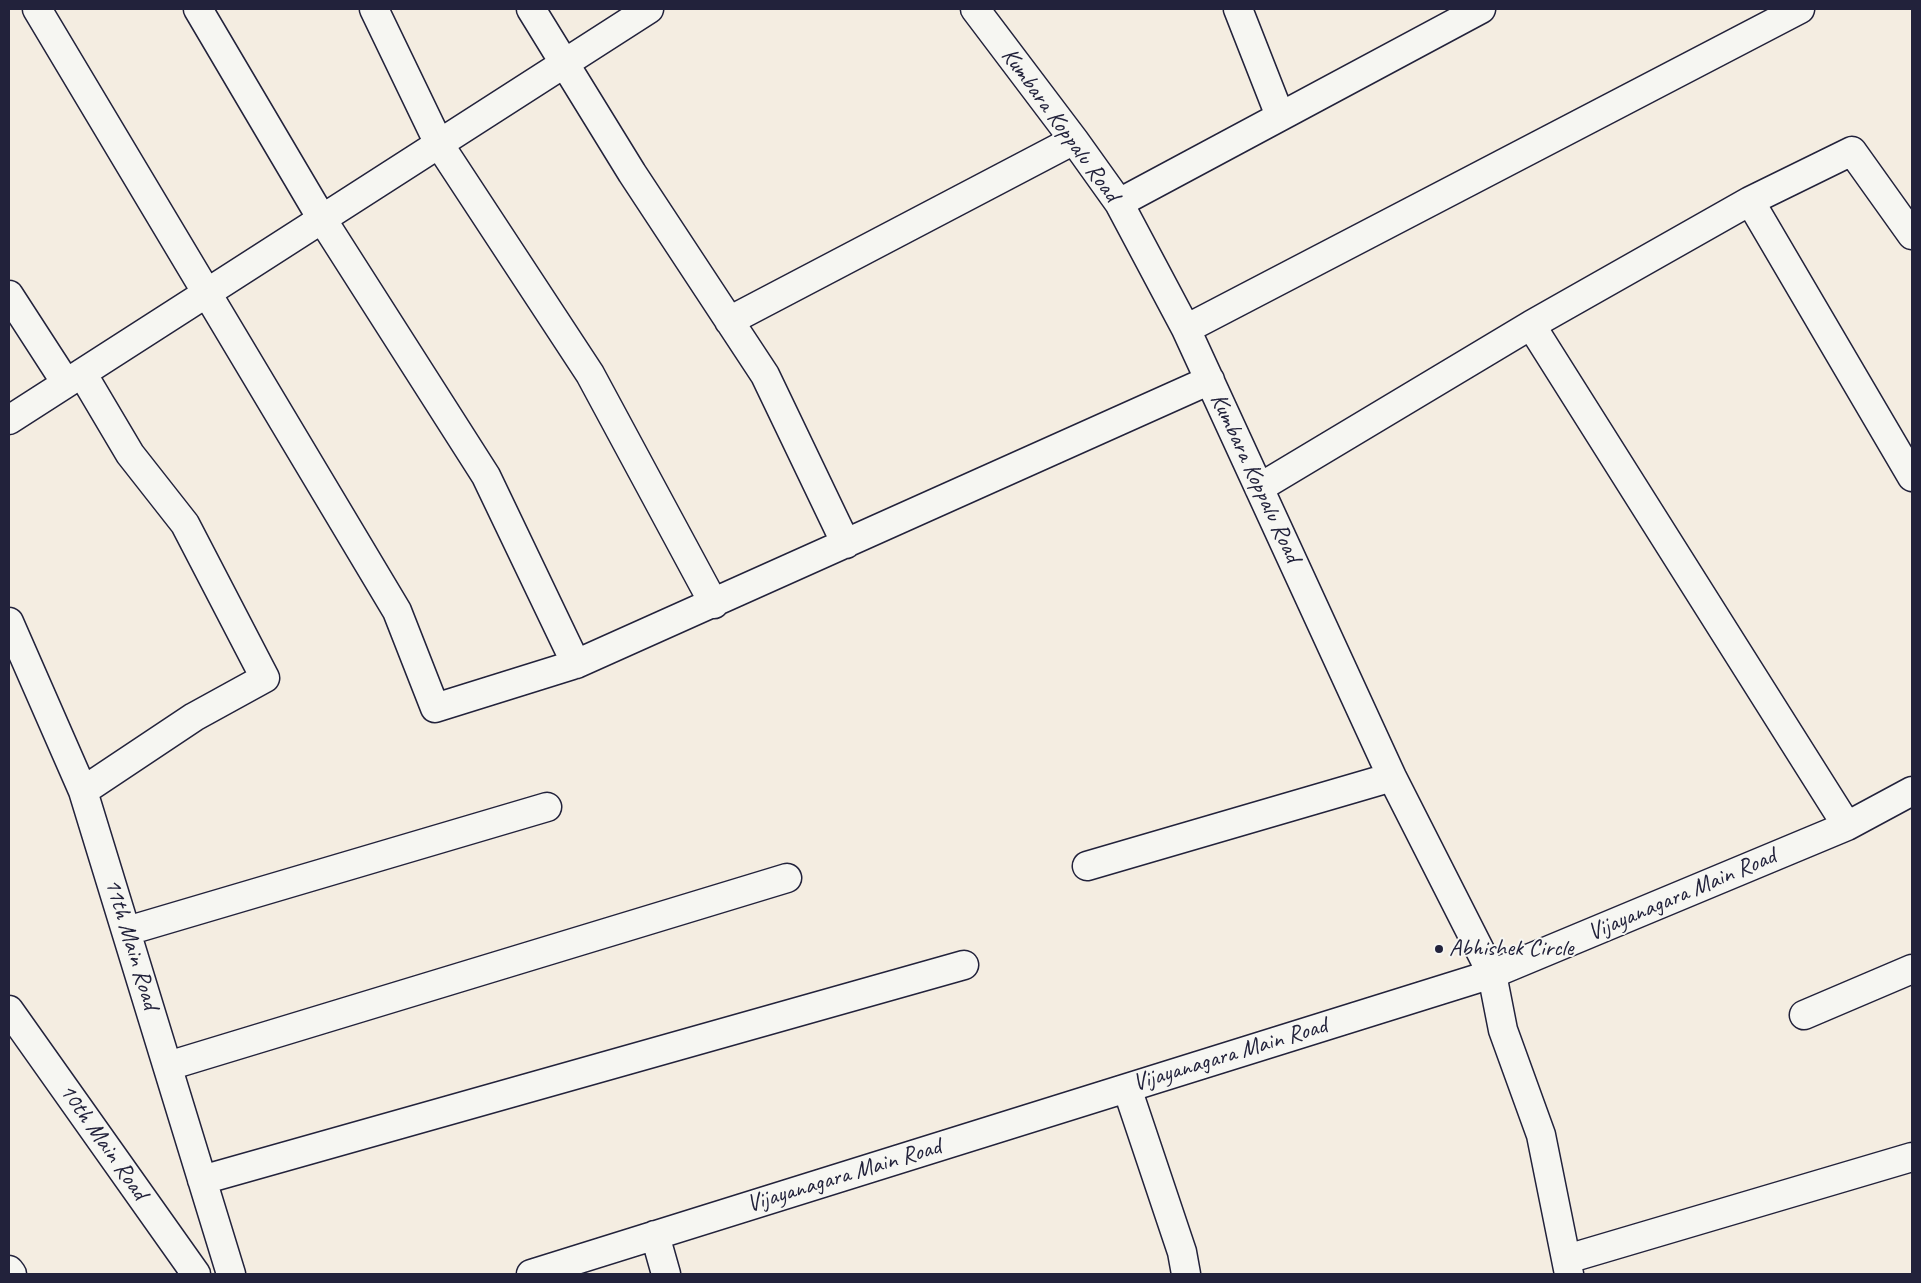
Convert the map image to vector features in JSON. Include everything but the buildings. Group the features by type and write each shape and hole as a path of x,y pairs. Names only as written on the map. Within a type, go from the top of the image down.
{"street":[{"path":"37,9 397,610 434,708 576,664 714,604 1210,380"},
{"path":"198,9 322,219 486,476 576,664"},
{"path":"374,9 439,144 590,374 714,604"},
{"path":"531,9 564,64 765,376 846,544"},
{"path":"9,420 649,9"},
{"name":"Kumbara Koppalu Road","path":"975,9 1074,140 1119,204 1186,329 1392,777 1492,974 1503,1030 1541,1135 1568,1266"},
{"path":"1238,9 1280,116"},
{"path":"1186,329 1800,9"},
{"path":"1119,204 1466,12"},
{"path":"729,321 1074,140"},
{"path":"1259,488 1531,325 1750,201 1852,151 1912,235"},
{"path":"1750,201 1912,477"},
{"path":"9,295 185,524 265,678 194,718 83,791"},
{"path":"1531,325 1847,826"},
{"name":"11th Main Road","path":"9,622 83,791 231,1274"},
{"path":"1087,866 1392,777"},
{"name":"Vijayanagara Main Road","path":"531,1274 1492,974 1847,826 1912,791"},
{"path":"127,931 548,808"},
{"path":"168,1066 787,878"},
{"path":"202,1180 964,965"},
{"path":"1804,1015 1912,969"},
{"name":"10th Main Road","path":"9,1010 196,1274"},
{"path":"1127,1088 1182,1252 1186,1274"},
{"path":"1568,1266 1912,1157"},
{"path":"655,1235 666,1274"},
{"path":"9,1270 12,1274"}],"place":[{"name":"Abhishek Circle","path":"1439,949"}]}
